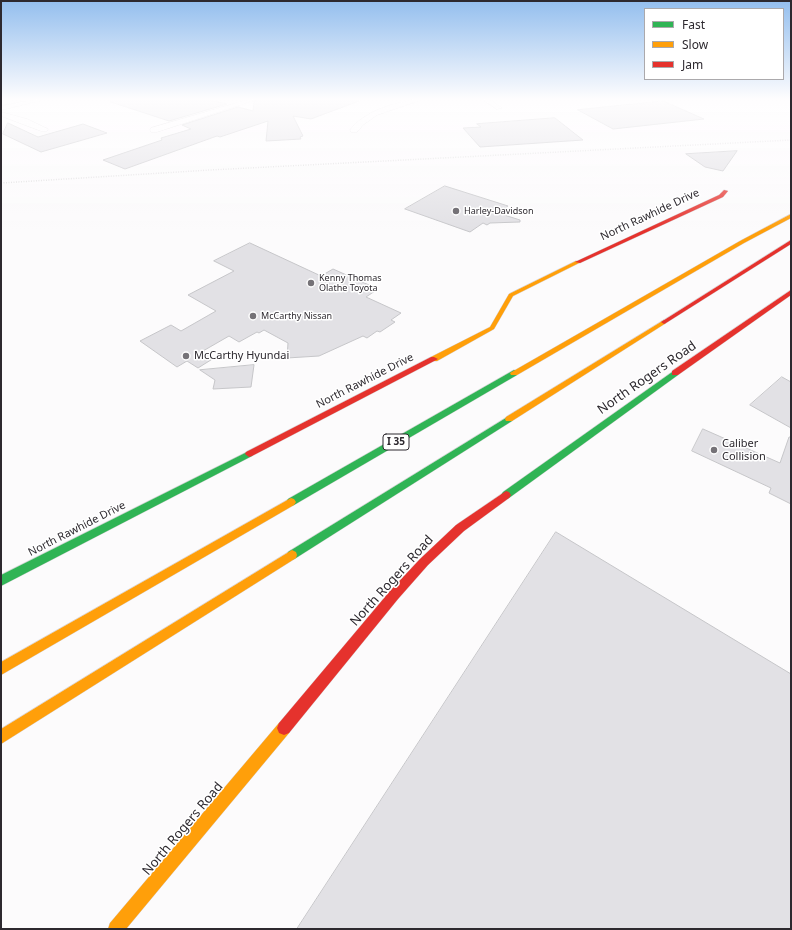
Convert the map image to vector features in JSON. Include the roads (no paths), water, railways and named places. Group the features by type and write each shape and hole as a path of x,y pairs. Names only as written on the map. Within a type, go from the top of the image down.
{"main road":[{"name":"North Rawhide Drive","path":"1,581 475,338 496,324 506,300 511,295 590,256 720,196 726,190"},
{"name":"I 35","path":"1,669 742,242 791,216"},
{"path":"1,736 791,242"},
{"name":"North Rogers Road","path":"116,929 389,601 424,562 466,524 637,400 791,293"}],"railway":[{"path":"1,183 210,170 725,143"}],"place":[{"name":"Harley-Davidson","path":"456,211"},
{"name":"Kenny Thomas Olathe Toyota","path":"311,283"},
{"name":"McCarthy Nissan","path":"253,316"},
{"name":"McCarthy Hyundai","path":"186,356"},
{"name":"Caliber Collision","path":"714,450"}]}
